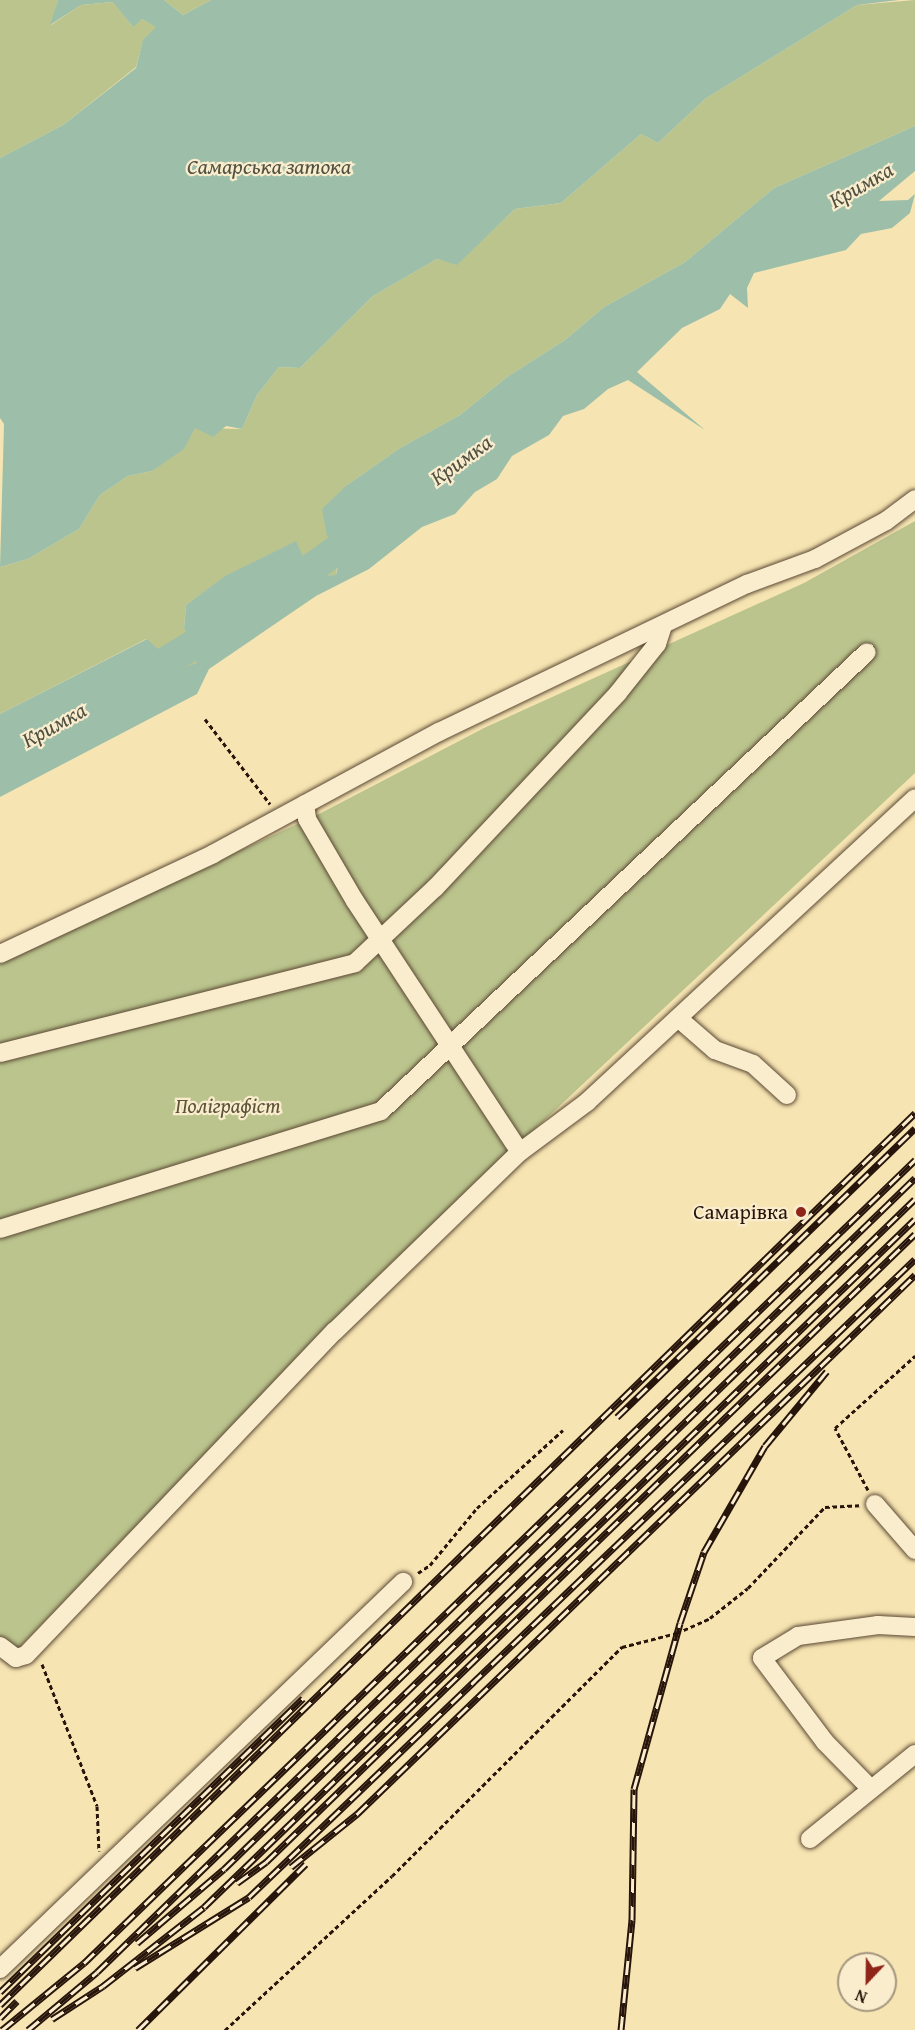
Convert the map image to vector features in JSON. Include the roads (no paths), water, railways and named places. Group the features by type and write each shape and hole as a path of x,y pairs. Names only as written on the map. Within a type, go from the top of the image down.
{"street":[{"path":"0,954 280,818 439,732 747,584 815,559 886,521 915,499"},
{"path":"0,1053 355,963 435,888 618,693 657,645 663,626"},
{"path":"0,1229 381,1110 451,1047 867,652"},
{"path":"0,1646 16,1658 26,1655 335,1331 520,1152 587,1102 915,798"},
{"path":"305,804 307,819 381,939 520,1152"},
{"path":"678,1018 715,1050 753,1064 788,1095"},
{"path":"875,1504 915,1550"},
{"path":"0,1969 403,1582"},
{"path":"871,1789 825,1742 762,1658 798,1636 878,1625 915,1627"},
{"path":"810,1839 915,1754"}],"water":[{"name":"Самарська затока","path":"58,0 164,0 183,15 211,0 899,0 857,5 705,99 658,143 641,134 561,203 515,209 457,265 437,259 373,296 300,368 279,367 257,395 242,429 226,426 213,437 195,428 184,449 152,471 128,476 100,495 79,529 28,559 0,567 4,424 0,418 0,158 63,125 136,68 143,40 156,27 142,19 133,27 113,2 81,5 50,25"},
{"path":"915,126 915,171 879,201 908,200 915,194 910,213 892,228 861,234 846,250 754,273 747,288 748,308 730,294 720,309 682,328 637,372 705,430 628,380 608,389 584,409 563,416 549,435 512,456 497,479 475,492 455,514 422,527 369,569 316,596 209,669 197,694 0,797 0,714 147,639 180,669 197,663 184,628 186,605 225,576 296,541 312,576 336,575 342,545 327,536 322,509 347,485 400,448 460,415 507,377 565,340 604,307 685,262 774,188"}],"waterway":[{"name":"Кримка","path":"277,593 374,523"},
{"name":"Кримка","path":"134,681 226,625"}],"railway":[{"path":"0,2005 915,1113"},
{"path":"617,1417 915,1128"},
{"path":"2,2030 84,1963 915,1160"},
{"path":"28,2030 97,1972 915,1178"},
{"path":"137,1943 224,1869 915,1199"},
{"path":"52,2019 103,1986 204,1907 915,1219"},
{"path":"237,1883 266,1862 915,1234"},
{"path":"135,1968 249,1897 915,1259"},
{"path":"291,1867 357,1814 915,1275"},
{"path":"621,2030 632,1920 634,1789 680,1623 704,1552 765,1446 827,1371"},
{"path":"0,1992 303,1698"},
{"path":"138,2030 306,1864"},
{"path":"0,2018 17,2001"}],"place":[{"name":"Самарівка","path":"801,1212"}],"park label":[{"name":"Поліграфіст","path":"228,1106"}]}
